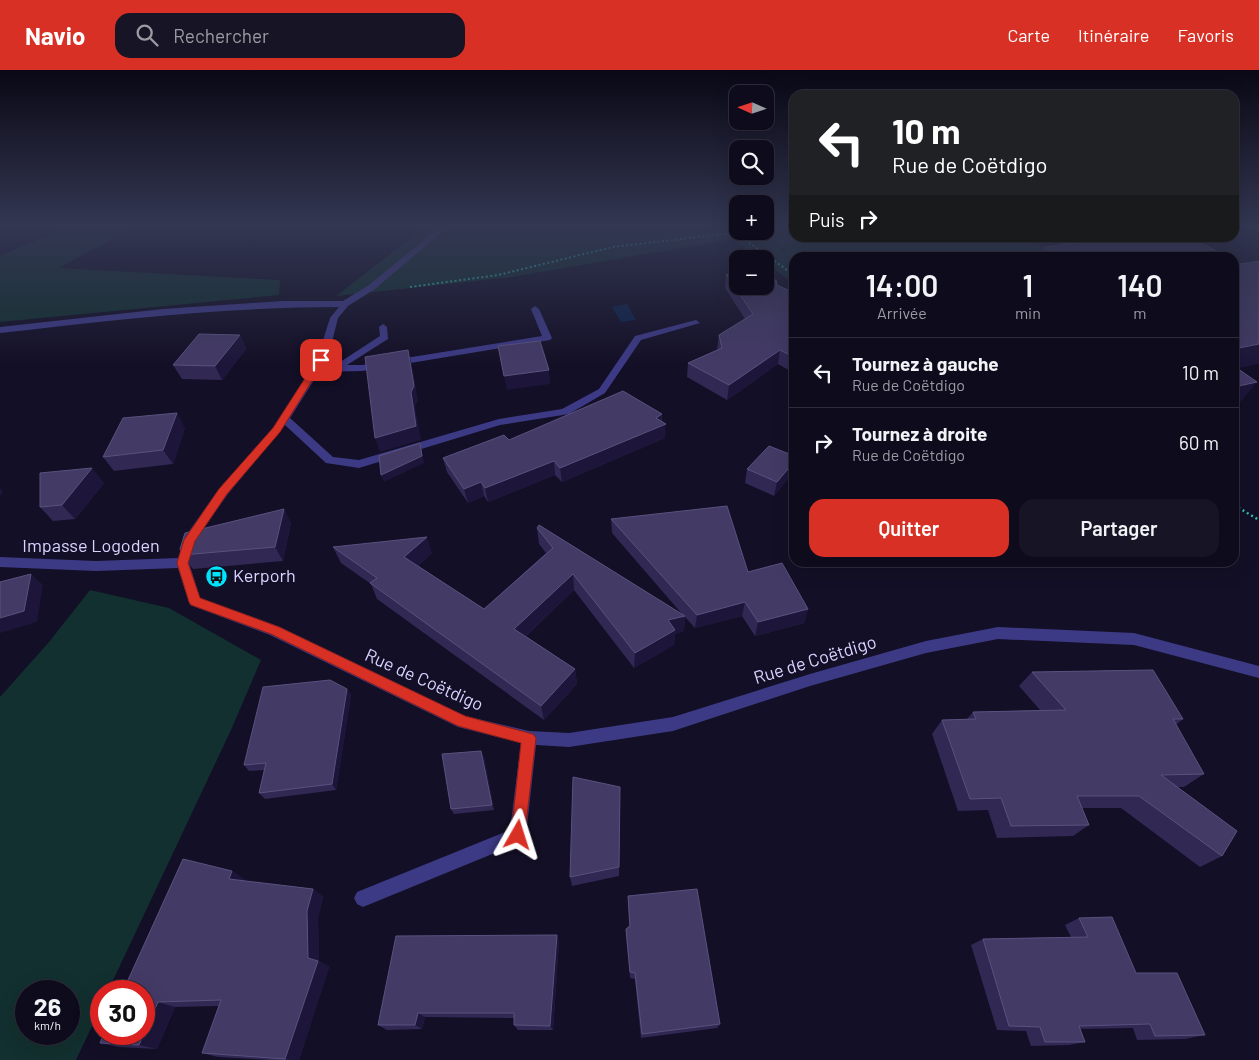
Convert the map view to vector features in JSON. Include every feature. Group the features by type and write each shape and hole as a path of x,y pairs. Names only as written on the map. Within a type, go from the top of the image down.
{"street":[{"path":"183,563 189,540 209,510 284,418 316,369 325,350 334,318 345,304 389,272"},
{"path":"0,330 163,312 283,304 345,304"},
{"path":"316,369 362,368 547,338 535,310"},
{"path":"284,418 330,460 359,464 499,422 565,412 602,391 638,338 696,323"},
{"path":"337,368 385,337 383,327"},
{"name":"Impasse Logoden","path":"0,562 96,566 183,563"},
{"name":"Rue de Coëtdigo","path":"183,563 195,602 275,630 463,722 529,738 569,740 673,724 810,680 926,647 998,633 1134,639 1259,672"},
{"path":"363,898 518,835 529,738"}],"path":[{"path":"372,286 422,287 510,272"},
{"path":"1239,508 1259,520"}],"green space":[{"path":"0,272 136,272 280,280 279,295 0,322"},
{"path":"367,272 540,272 512,277 336,296"},
{"path":"778,272 789,272 789,280"},
{"path":"90,590 169,608 261,660 231,730 113,980 90,980 90,1030 76,1060 0,1060 0,697 49,642"}],"water":[{"path":"627,304 636,320 621,322 612,307"}],"building":[{"path":"1239,272 1259,272 1259,344 1239,348"},
{"path":"774,280 776,280 777,285 789,291 789,354 780,350 729,385 688,363 722,348 719,335 753,314 740,295 774,295"},
{"path":"199,334 240,335 215,366 173,365"},
{"path":"540,341 549,370 504,376 498,346"},
{"path":"408,350 414,386 411,392 416,426 375,438 365,357"},
{"path":"1239,369 1257,382 1239,386"},
{"path":"623,391 662,414 656,418 666,424 560,468 554,461 485,488 481,482 464,489 443,458 504,435 509,440"},
{"path":"177,413 163,450 103,457 123,418"},
{"path":"420,443 422,456 381,475 379,456"},
{"path":"769,446 789,454 789,468 777,482 747,469"},
{"path":"92,468 62,505 40,507 40,473"},
{"path":"727,506 748,572 782,563 808,609 758,622 745,602 697,615 611,519"},
{"path":"284,509 275,547 182,555 180,549 185,533"},
{"path":"539,525 685,616 668,620 675,630 635,653 573,574 514,629 575,669 541,706 370,583 377,578 333,547 427,537 404,557 484,609 553,548 537,528"},
{"path":"31,574 24,611 0,618 0,582"},
{"path":"1153,670 1183,719 1173,719 1204,774 1161,775 1237,831 1222,856 1139,796 1077,796 1089,825 1011,826 1001,798 970,799 942,720 976,719 973,712 1066,710 1032,672"},
{"path":"330,680 347,689 332,784 259,793 266,763 244,765 263,687"},
{"path":"481,751 492,805 451,809 442,754"},
{"path":"573,777 620,787 619,867 570,877"},
{"path":"183,859 232,871 229,879 313,889 307,911 308,958 318,961 285,1059 202,1053 221,1000 158,1002 155,1009 155,980 128,980"},
{"path":"697,889 720,1024 642,1034 635,973 630,972 626,929 630,926 628,896"},
{"path":"1112,917 1136,973 1177,973 1205,1035 1155,1036 1150,1024 1079,1026 1085,1042 1045,1042 1040,1027 1009,1026 983,939 1088,937 1079,918"},
{"path":"557,935 550,1026 514,1025 514,1013 418,1013 415,1025 378,1025 396,936"}],"place":[{"name":"Kerporh","path":"217,576"}],"route":[{"path":"321,360 276,430 223,492 189,540 183,563 195,602 275,630 463,722 529,738 518,835"}]}
